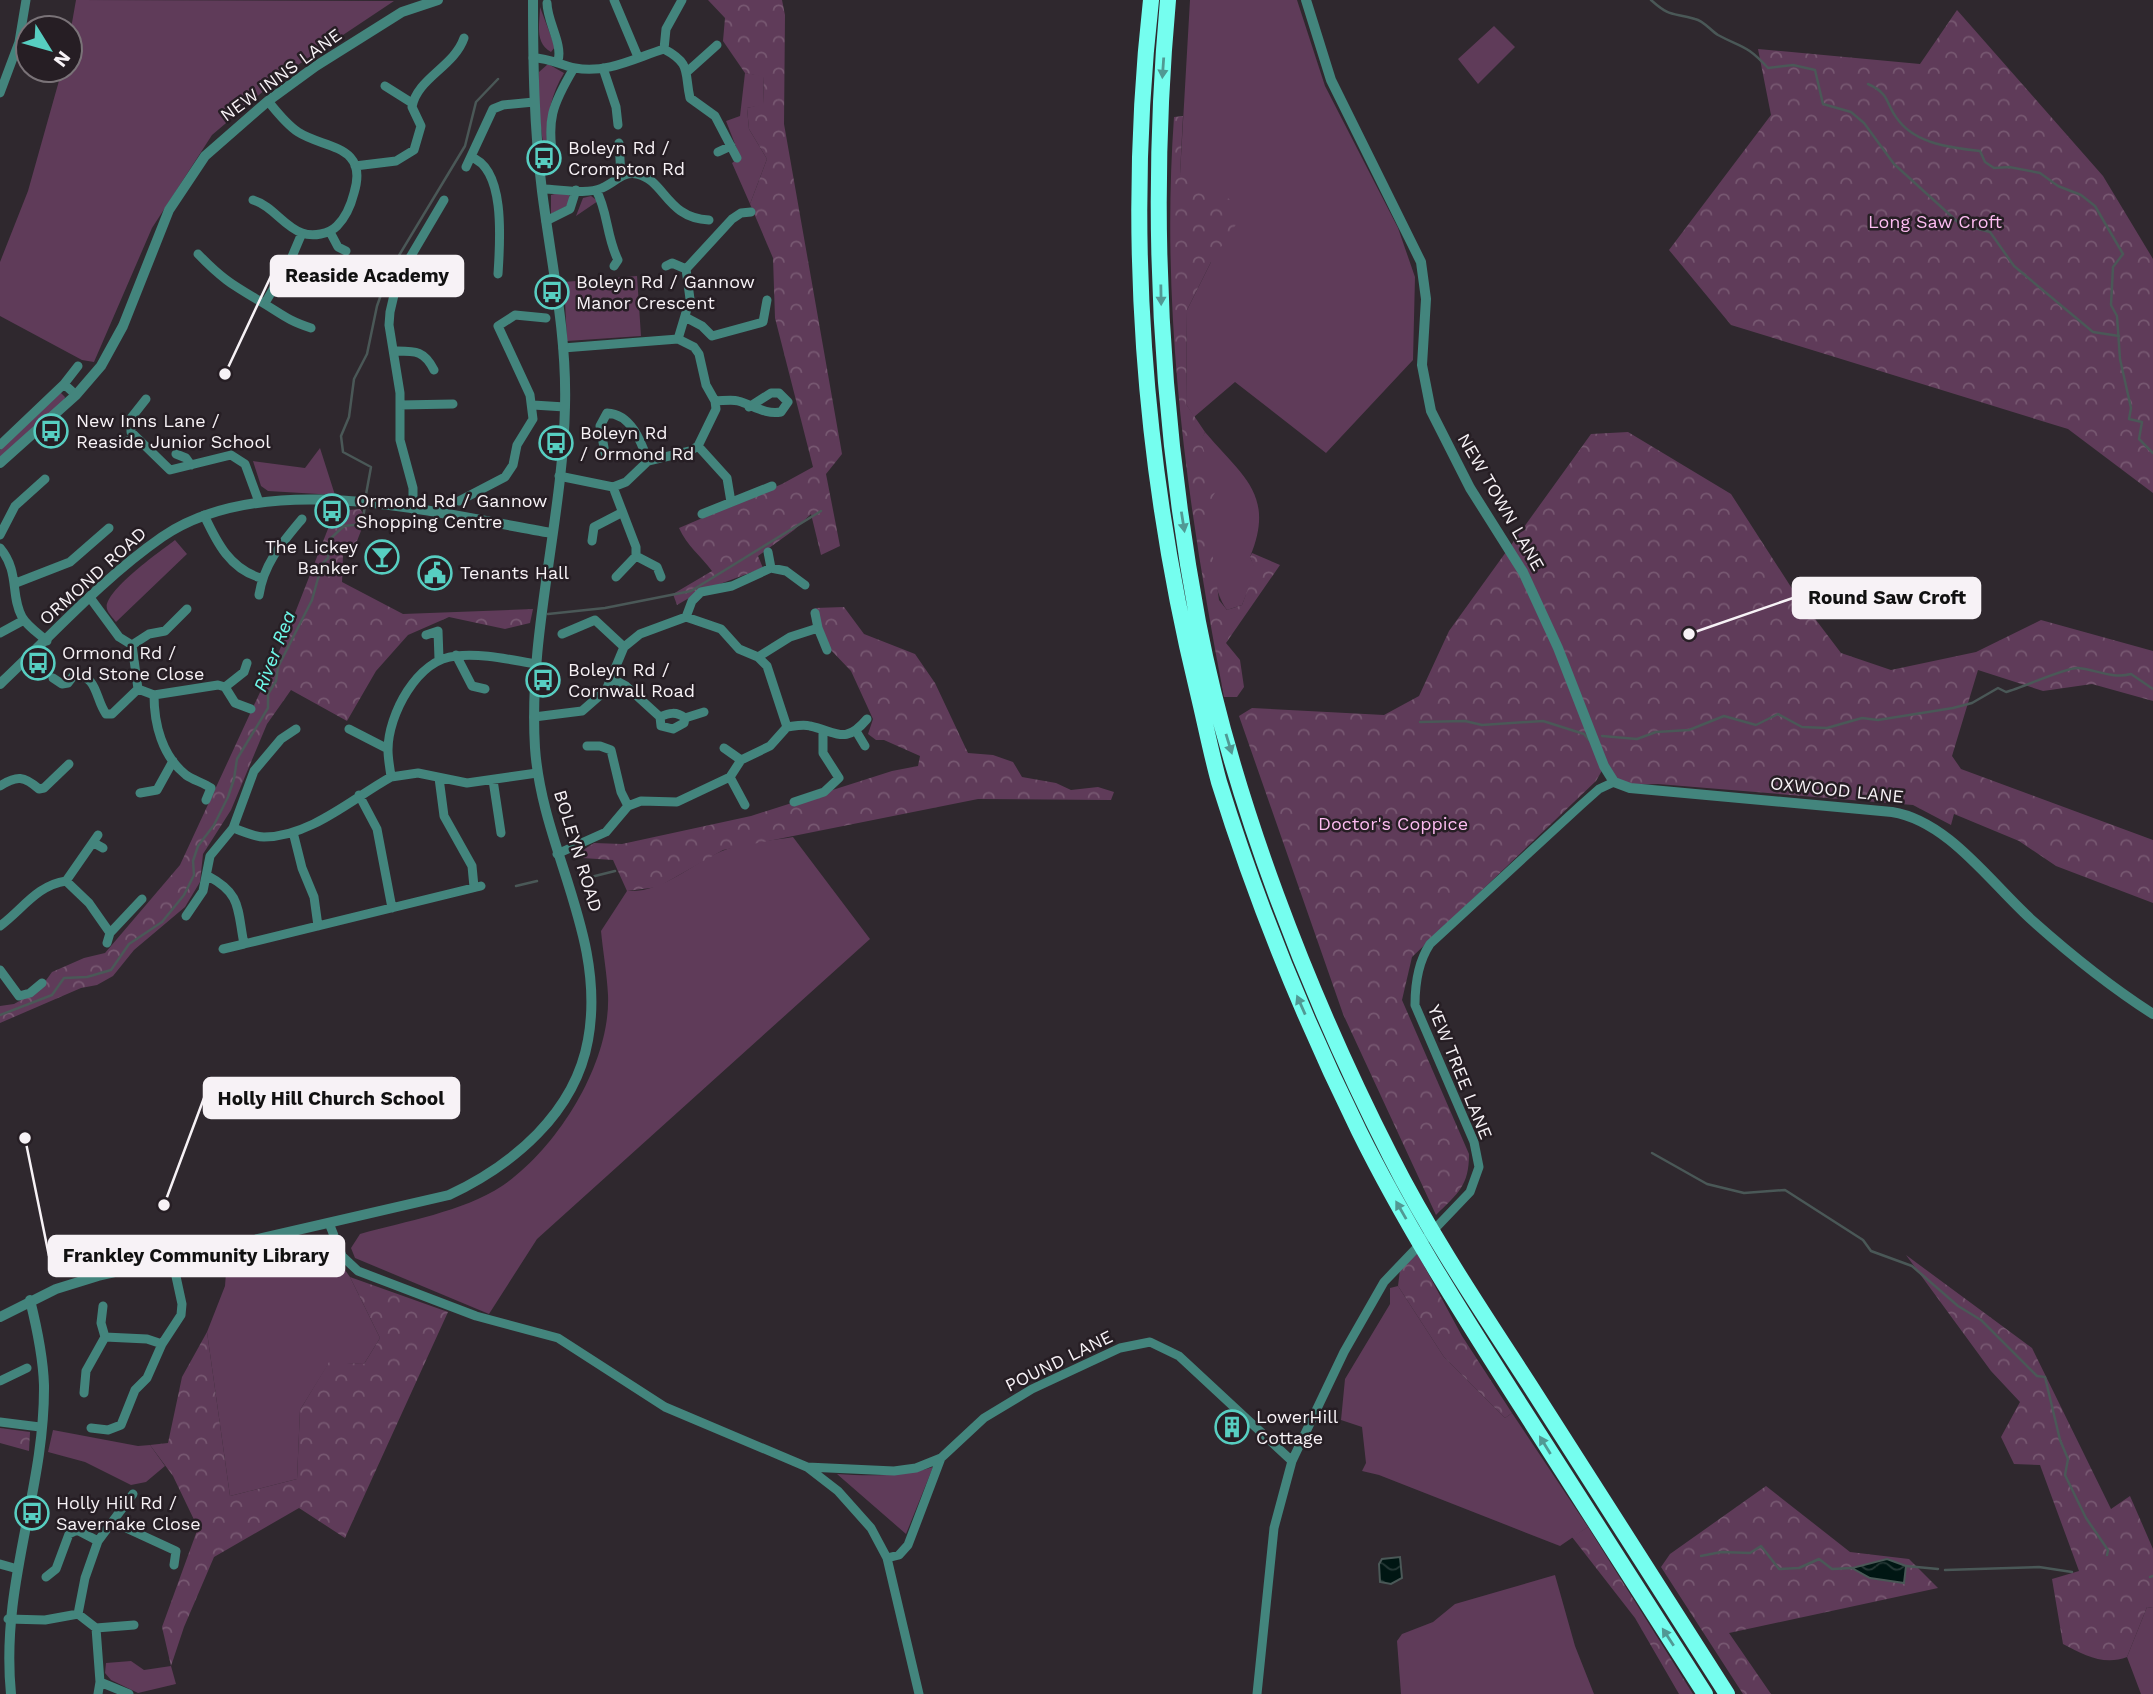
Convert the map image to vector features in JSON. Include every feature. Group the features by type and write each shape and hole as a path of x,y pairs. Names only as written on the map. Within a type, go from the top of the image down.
{"highway":[{"path":"1151,0 1146,44 1140,201 1146,359 1161,503 1179,616 1219,780 1297,995 1338,1088 1393,1195 1476,1335 1705,1694"},
{"path":"1168,0 1159,141 1162,349 1178,487 1199,624 1223,723 1259,842 1326,1020 1410,1192 1469,1290 1727,1694"}],"street":[{"path":"0,93 19,42 26,0"},
{"name":"NEW INNS LANE","path":"0,463 76,395 101,366 123,326 169,210 185,181 205,156 268,101 402,12 438,0"},
{"name":"BOLEYN ROAD","path":"0,1317 30,1300 88,1279 449,1195 494,1172 519,1152 552,1118 571,1086 588,1043 593,1003 591,964 585,934 557,853 537,773 534,717 537,664 565,407 562,348 534,102 533,0"},
{"path":"614,0 638,57"},
{"path":"664,48 666,29 682,0"},
{"name":"NEW TOWN LANE","path":"1306,0 1331,80 1421,262 1426,299 1422,365 1431,411 1470,488 1523,572 1558,648 1604,766 1614,782"},
{"path":"547,3 551,30 560,48 558,60"},
{"path":"412,103 416,93 454,59 457,46 464,38"},
{"path":"688,71 716,45"},
{"path":"533,58 558,60 574,68 603,68 623,65 664,48"},
{"path":"664,48 677,56 688,71 692,102 715,116 737,158"},
{"path":"554,164 550,117 554,103 574,68"},
{"path":"603,68 616,107 618,125"},
{"path":"355,166 396,161 414,150 421,126 412,103 386,86"},
{"path":"253,200 265,204 302,233 330,232 340,224 351,202 357,180 355,166 335,145 295,130 268,101"},
{"path":"466,167 493,109 503,105 534,102"},
{"path":"619,143 621,175"},
{"path":"718,152 731,146"},
{"path":"471,157 487,166 499,197 498,274"},
{"path":"542,189 596,190 621,175 636,174 648,179 684,215 709,220"},
{"path":"546,221 570,209 576,190"},
{"path":"596,190 603,202 604,226 618,260 614,267"},
{"path":"413,509 413,488 400,440 400,405 389,325 398,278 444,200"},
{"path":"678,339 687,318 690,299 686,270 732,219 741,213 751,212"},
{"path":"330,232 338,247 346,251"},
{"path":"265,303 292,259 302,233"},
{"path":"200,260 223,280 265,303 284,319 307,323"},
{"path":"666,266 672,263 686,270"},
{"path":"398,278 420,292"},
{"path":"687,318 702,326 712,336 718,335 733,328 763,321 767,300"},
{"path":"459,501 509,473 517,445 533,419 533,405 494,322 515,315 546,317"},
{"path":"559,476 613,487 626,482 648,461 690,451 698,446 712,419 715,401 706,385 699,354 694,347 678,339 562,348"},
{"path":"394,351 419,351 428,358 434,370"},
{"path":"0,445 64,384 78,366"},
{"path":"64,384 76,395"},
{"path":"146,399 130,422 135,438 166,468 176,471 224,455 237,458 245,464 259,502"},
{"path":"715,401 737,400 749,407"},
{"path":"400,405 453,404"},
{"path":"533,405 565,407"},
{"path":"605,453 600,425 603,417 614,414 633,429 648,461"},
{"path":"125,442 135,438"},
{"path":"698,446 727,478 731,502"},
{"path":"176,454 186,457 191,465"},
{"path":"0,535 15,506 45,479"},
{"path":"702,513 772,486"},
{"path":"613,487 636,547 636,556 616,578"},
{"name":"ORMOND ROAD","path":"0,684 163,536 204,515 259,502 370,503 552,534"},
{"path":"592,541 594,527 621,513"},
{"path":"204,515 226,555 239,569 261,578"},
{"path":"259,594 261,578 270,559 302,519"},
{"path":"16,583 70,562 109,528"},
{"path":"0,548 16,583 18,607 24,620 47,641"},
{"path":"768,552 771,568"},
{"path":"636,556 657,567 662,577"},
{"path":"686,617 692,601 701,592 732,586 771,568 786,571 805,585"},
{"path":"91,599 120,636 131,645 138,689"},
{"path":"131,645 149,634 165,631 187,609"},
{"path":"815,613 827,650"},
{"path":"534,717 582,711 598,699 612,679 624,647 640,634 686,617 720,629 739,649 758,657 767,666 787,727"},
{"path":"0,633 24,620"},
{"path":"562,634 595,620 624,647"},
{"path":"758,657 790,637 818,628"},
{"path":"426,635 438,631 439,659"},
{"path":"391,777 388,749 398,708 421,675 439,659 456,656 537,664"},
{"path":"456,656 472,686 485,690"},
{"path":"138,689 153,695 225,687 244,672 247,663"},
{"path":"53,678 62,684 68,683 74,675 82,675 93,684 106,714 112,714 138,689"},
{"path":"612,679 626,686 660,717 661,726 673,729 684,723 685,718"},
{"path":"225,687 235,703 251,709"},
{"path":"153,695 154,720 165,750 187,776 211,788 206,800"},
{"path":"685,718 704,712"},
{"path":"660,717 679,713 685,718"},
{"path":"557,853 606,832 628,806 641,801 677,802 730,777 741,760 770,746 787,727 808,725 847,735 856,731 866,719"},
{"path":"187,916 203,891 210,856 233,828 254,771 281,739 296,729"},
{"path":"349,729 388,749"},
{"path":"794,802 824,792 839,778 823,753 823,730"},
{"path":"856,731 865,746"},
{"path":"587,747 600,746 611,750 621,792 628,806"},
{"path":"724,748 741,760"},
{"path":"140,793 157,790 173,761"},
{"path":"0,786 14,777 22,777 40,789 44,788 69,764"},
{"path":"233,828 263,837 293,832 311,825 391,777 418,773 467,783 537,773"},
{"path":"730,777 746,805"},
{"path":"223,949 477,887 472,866 444,816 439,778"},
{"path":"493,780 501,832"},
{"name":"OXWOOD LANE","path":"1614,782 1630,788 1892,812 1925,822 2053,938 2153,1014"},
{"name":"YEW TREE LANE","path":"1257,1694 1274,1528 1292,1461 1344,1352 1384,1282 1470,1192 1479,1167 1474,1142 1415,1005 1422,956 1430,944 1580,805 1598,789 1614,782"},
{"path":"359,795 377,829 392,908"},
{"path":"293,832 302,868 314,898 318,926"},
{"path":"0,926 34,895 53,883 65,881 96,839 103,848"},
{"path":"208,876 233,893 244,944"},
{"path":"65,881 89,902 109,938 142,898"},
{"path":"0,970 19,996 30,993 42,983"},
{"path":"329,1223 342,1256 358,1271 476,1316 558,1338 665,1407 807,1468 838,1491 871,1528 887,1558 919,1694"},
{"path":"97,1432 121,1425 129,1401 148,1378 162,1344 181,1315 182,1304 172,1258"},
{"path":"11,1694 8,1619 14,1568 40,1427 44,1387 42,1351 30,1300"},
{"path":"84,1393 82,1369 104,1337 103,1306"},
{"path":"104,1337 147,1339 162,1344"},
{"name":"POUND LANE","path":"807,1468 894,1471 916,1468 941,1458 984,1419 1032,1389 1110,1352 1135,1343 1150,1342 1179,1356 1292,1461"},
{"path":"0,1381 24,1373"},
{"path":"0,1422 40,1427"},
{"name":"POUND LANE","path":"887,1558 899,1555 908,1545 941,1458"},
{"path":"78,1614 85,1578 98,1541 133,1494"},
{"path":"113,1522 176,1551 174,1565"},
{"path":"46,1577 56,1569 69,1534 77,1530 98,1541"},
{"path":"0,1564 14,1568"},
{"path":"8,1619 45,1620 78,1614 96,1628 134,1625"},
{"path":"96,1628 100,1682 98,1694"},
{"path":"100,1682 129,1694"}],"green space":[{"path":"76,0 394,1 280,77 212,135 152,228 94,362 82,360 0,316 0,262 28,191 58,84 84,84 84,14 74,14"},
{"path":"708,0 782,0 785,15 784,124 842,454 826,474 840,546 821,555 811,514 758,556 763,568 701,591 677,605 673,594 712,571 679,528 782,484 813,467 775,318 773,258 750,204 767,159 749,129 747,108 763,104 764,77 745,73 723,41 725,18"},
{"path":"1190,0 1297,0 1325,86 1398,228 1415,277 1413,360 1326,453 1235,382 1194,417 1186,404 1187,310 1211,262 1180,174"},
{"path":"540,7 555,47 551,52 540,38"},
{"name":"Long Saw Croft","path":"1957,10 2103,176 2153,259 2153,493 2068,429 1731,325 1669,250 1771,115 1758,49 1920,64"},
{"path":"1494,26 1515,47 1478,84 1458,59"},
{"path":"548,64 564,73 553,97 548,122 550,174 547,172 539,114 539,72"},
{"path":"745,73 764,76 763,105 747,108 749,129 767,159 750,204 732,163 740,157 726,121 740,116"},
{"path":"1183,116 1180,174 1247,208 1211,262 1187,310 1186,404 1205,432 1201,442 1217,489 1206,509 1219,600 1227,610 1242,605 1255,570 1250,557 1252,553 1280,565 1226,643 1240,660 1244,687 1237,697 1224,697 1188,481 1180,408 1174,336 1171,190 1174,117"},
{"path":"565,191 569,195 570,204 551,214 551,195"},
{"path":"591,196 598,201 576,216 583,198"},
{"path":"637,276 641,336 567,341 564,282"},
{"path":"60,392 65,397 64,401 0,458 0,450"},
{"path":"1205,432 1251,487 1257,501 1259,517 1250,557 1256,570 1242,605 1227,610 1219,596 1214,577 1206,530 1200,442"},
{"name":"Doctor's Coppice","path":"1628,432 1731,494 1791,587 1841,653 1891,670 1976,652 2041,620 2153,651 2153,701 2092,684 2043,691 1978,670 1952,756 1961,769 2153,840 2153,903 2056,866 2019,841 1954,814 1951,825 1913,805 1658,784 1621,785 1604,767 1596,781 1412,957 1402,1000 1469,1154 1467,1174 1461,1188 1436,1215 1343,1014 1239,716 1252,708 1384,715 1419,696 1449,631 1591,434"},
{"path":"320,448 335,495 268,491 261,486 253,461 305,468"},
{"path":"360,509 366,518 357,541 343,554 342,582 403,614 533,609 530,623 505,629 449,617 408,635 376,671 347,721 291,690 267,724 231,810 203,854 200,882 185,907 134,950 113,976 97,985 81,988 0,1023 0,1006 14,1004 39,990 52,972 84,958 105,953 180,865 286,636 333,516 338,511"},
{"path":"175,540 187,554 116,622 107,609 114,592 134,572"},
{"path":"844,607 864,634 915,654 935,683 968,753 993,755 1013,762 1022,777 1056,783 1071,790 1098,787 1114,792 1111,800 978,799 723,850 658,887 627,891 613,860 582,858 580,852 594,843 622,844 751,816 892,771 918,766 920,756 884,740 876,740 868,734 873,719 851,671 828,647 815,608"},
{"path":"793,837 870,939 537,1239 489,1314 355,1258 351,1248 360,1234 452,1209 502,1186 542,1150 560,1127 577,1102 600,1048 607,1021 608,995 601,931 627,891 665,883 730,848"},
{"path":"313,1242 326,1243 350,1277 380,1338 364,1364 329,1363 300,1410 297,1479 230,1496 207,1332 225,1286 227,1259"},
{"path":"1417,1253 1462,1336 1512,1413 1505,1418 1444,1357 1398,1286 1400,1270"},
{"path":"1906,1255 2032,1348 2111,1509 2130,1496 2153,1549 2153,1608 2147,1607 2127,1657 2102,1660 2063,1644 2052,1579 2079,1571 2040,1465 2014,1464 2001,1437 2020,1402 1991,1371"},
{"path":"350,1277 448,1312 345,1538 299,1508 214,1557 184,1627 171,1666 162,1627 198,1528 173,1476 150,1445 168,1443 182,1377 207,1332 230,1496 297,1479 300,1410 329,1362 364,1364 380,1338"},
{"path":"1398,1286 1444,1357 1505,1418 1512,1413 1588,1527 1560,1546 1379,1475 1362,1471 1366,1463 1362,1427 1341,1420 1345,1379 1390,1304 1390,1288"},
{"path":"0,1428 30,1432 29,1451 0,1443"},
{"path":"53,1430 138,1446 150,1445 165,1466 146,1482 131,1485 85,1462 48,1452"},
{"path":"933,1467 906,1534 837,1474 897,1474"},
{"path":"1766,1486 1850,1552 1909,1559 1938,1588 1729,1633 1771,1694 1743,1694 1661,1567 1670,1554"},
{"path":"1588,1527 1693,1694 1679,1694 1635,1618 1572,1537"},
{"path":"1555,1575 1575,1646 1594,1694 1401,1694 1397,1641 1402,1634 1433,1622 1455,1604"},
{"path":"2147,1607 2153,1608 2153,1694 2141,1694 2127,1657"},
{"path":"131,1661 144,1670 171,1666 176,1684 138,1693 111,1680 105,1673 106,1663"}],"water":[{"path":"1400,1557 1402,1578 1391,1584 1380,1582 1379,1564 1382,1559"},
{"path":"1887,1559 1906,1566 1904,1583 1870,1578 1852,1568"}],"waterway":[{"path":"1651,0 1668,12 1701,22 1718,35 1749,50 1768,68 1793,65 1815,70 1823,104 1851,112 1864,123 1894,164 1960,224 1990,232 2014,266 2093,332 2119,336"},
{"name":"River Rea","path":"365,500 371,467 343,452 341,436 349,417 354,379 367,354 377,306 389,272 465,146 476,102 498,79"},
{"path":"1868,84 1881,92 1894,115 1915,135 1947,146 1980,151 1985,162 1994,168 2009,167 2040,173 2058,186 2081,195 2095,206 2123,254 2113,267 2111,305 2117,316 2120,359 2131,408 2129,419 2142,422 2139,439 2153,453"},
{"name":"River Rea","path":"0,1015 52,995 64,978 87,977 111,970 129,944 162,922 184,895 194,875 193,861 198,846 214,825 228,797 237,759 268,708 268,694 276,681 278,667 312,600 322,564 328,558 330,539 344,526 362,524 365,506"},
{"path":"548,614 605,608 691,591 821,511"},
{"path":"1602,736 1637,739 1656,732 1689,730 1724,716 1756,725 1778,714 1802,727 1827,728 1862,718 1878,720 1953,708 1972,703 1998,688 2006,692 2078,668 2111,675 2131,674 2153,689"},
{"path":"1420,722 1465,721 1482,725 1543,721 1584,734 1589,740"},
{"path":"583,879 615,871"},
{"path":"516,886 537,881"},
{"path":"1652,1153 1707,1184 1744,1193 1785,1190 1863,1240 1871,1251 1912,1266 1958,1306 1981,1320 2037,1376 2045,1377 2060,1440 2068,1459 2065,1475 2086,1518 2108,1550 2107,1555"},
{"path":"1701,1556 1721,1552 1750,1553 1761,1546 1779,1569 1799,1568 1819,1559 1832,1569 1852,1568"},
{"path":"1906,1566 1938,1569"},
{"path":"1945,1570 2039,1567 2072,1572"}],"place":[{"name":"Boleyn Rd / Crompton Rd","path":"544,158"},
{"name":"Boleyn Rd / Gannow Manor Crescent","path":"552,292"},
{"name":"Reaside Academy","path":"225,374"},
{"name":"New Inns Lane / Reaside Junior School","path":"51,431"},
{"name":"Boleyn Rd / Ormond Rd","path":"556,443"},
{"name":"Ormond Rd / Gannow Shopping Centre","path":"332,511"},
{"name":"The Lickey Banker","path":"382,557"},
{"name":"Tenants Hall","path":"435,573"},
{"name":"Round Saw Croft","path":"1689,634"},
{"name":"Ormond Rd / Old Stone Close","path":"38,663"},
{"name":"Boleyn Rd / Cornwall Road","path":"543,680"},
{"name":"Frankley Community Library","path":"25,1138"},
{"name":"Holly Hill Church School","path":"164,1205"},
{"name":"LowerHill Cottage","path":"1232,1427"},
{"name":"Holly Hill Rd / Savernake Close","path":"32,1513"}]}
